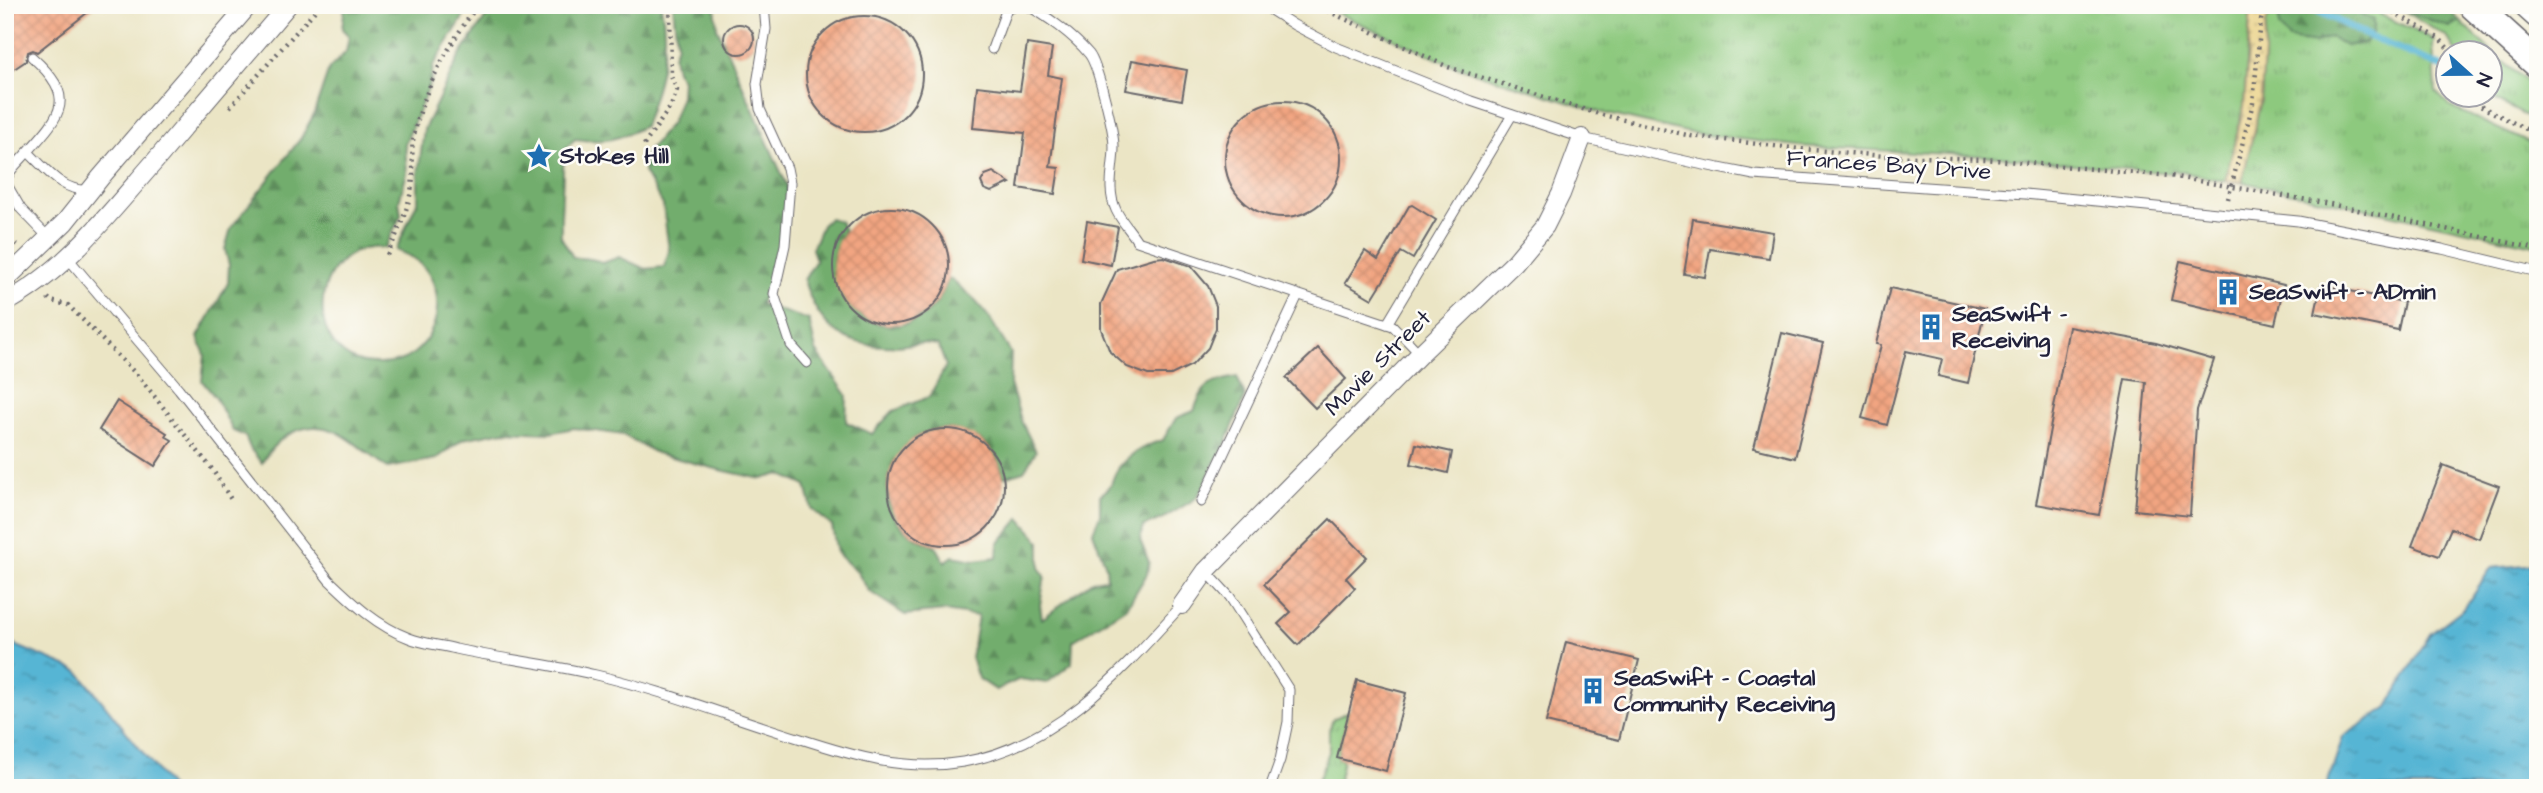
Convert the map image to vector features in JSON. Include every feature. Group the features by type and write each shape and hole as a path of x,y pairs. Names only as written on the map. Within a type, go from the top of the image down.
{"main road":[{"path":"2473,5 2538,64"},
{"path":"2528,5 2538,14"}],"street":[{"path":"5,279 49,238 251,5 273,23"},
{"path":"5,303 36,285 67,257 123,198 288,5"},
{"path":"149,121 172,141"},
{"name":"Mavie Street","path":"1182,606 1206,571 1420,354 1515,262 1545,226 1561,194 1581,138"},
{"path":"49,238 67,257"}],"lane":[{"path":"764,5 766,29 757,84 760,109 787,168 790,183 785,246 774,294 791,345 807,363"},
{"path":"992,49 1007,8 1017,5"},
{"path":"1026,5 1047,16 1090,55 1099,79 1113,138 1110,183 1116,211 1137,241 1387,324 1400,332 1420,354"},
{"path":"1044,5 1047,16"},
{"name":"Frances Bay Drive","path":"1263,5 1336,47 1471,101 1581,138 1754,175 2025,194 2298,221 2442,249 2538,272"},
{"path":"32,57 55,80 62,99 56,118 7,177 6,188 21,209 49,238"},
{"path":"1387,324 1513,115"},
{"path":"28,152 64,185 79,190 91,190"},
{"path":"67,257 172,381 329,580 379,623 410,639 596,675 669,694 853,756 886,763 929,766 965,762 1040,735 1076,710 1125,667 1182,606"},
{"path":"1201,502 1298,295"},
{"path":"1206,571 1230,597 1289,690 1283,747 1270,788"}],"path":[{"path":"387,255 410,198 413,143 421,112 461,27 478,5"},
{"path":"644,145 671,106 677,90 671,76 670,5"},
{"path":"1315,5 1448,67 1599,114 1691,136 1885,156 1985,159 2115,170 2230,186 2330,204 2538,249"},
{"path":"2225,214 2253,103 2261,20 2266,5"},
{"path":"2381,5 2438,38"},
{"path":"2484,108 2538,135"},
{"path":"36,285 51,301 68,305 139,377 212,468 232,501"}],"green space":[{"path":"345,5 471,5 433,66 431,81 405,144 407,173 399,201 401,215 385,248 359,251 340,263 328,282 323,304 325,326 336,346 353,359 388,363 402,360 414,353 431,332 437,307 432,281 416,260 396,250 418,200 418,174 424,129 459,57 494,5 661,5 664,36 661,67 644,126 610,139 575,139 564,150 561,237 573,257 603,263 619,257 646,269 664,267 669,251 663,205 644,172 645,155 671,123 681,96 682,80 676,70 673,56 677,44 673,5 715,5 717,28 787,186 785,225 773,273 760,304 809,320 816,351 847,395 846,422 872,434 893,411 929,397 946,366 938,345 921,343 877,346 848,339 826,323 817,311 804,280 816,260 812,249 822,225 830,218 840,221 844,231 834,256 834,274 849,305 861,316 876,323 908,323 933,307 949,278 972,297 989,317 1011,353 1010,384 1022,423 1036,451 1024,471 1004,477 997,459 986,444 972,436 948,429 926,433 908,444 895,461 888,481 889,502 898,522 916,538 936,546 945,562 953,556 975,560 997,557 998,544 1020,518 1040,541 1040,569 1045,576 1040,605 1042,619 1092,581 1107,579 1106,566 1093,532 1100,514 1100,495 1110,486 1125,461 1143,448 1163,440 1176,418 1194,411 1204,390 1220,381 1237,377 1245,396 1224,448 1203,488 1195,499 1162,519 1144,526 1140,540 1149,562 1147,574 1127,607 1073,641 1072,663 1047,683 1020,679 996,690 978,678 971,658 978,616 944,611 905,615 869,591 857,572 837,553 832,526 812,509 806,486 780,474 762,479 720,470 656,453 623,435 574,428 550,433 504,431 463,439 436,459 388,468 339,433 316,427 305,428 276,444 262,463 251,450 245,436 233,431 216,398 202,381 205,355 198,337 228,283 229,265 225,249 231,228 301,138 313,116 329,69 346,52 349,36 342,29"},
{"path":"1320,5 2251,5 2244,106 2225,181 2172,170 2171,173 1987,156 1798,146 1691,133 1599,112 1449,64"},
{"path":"2273,5 2372,5 2381,15 2434,40 2434,108 2453,108 2538,147 2538,246 2242,182 2261,99 2266,23"},
{"path":"2279,5 2354,5 2363,15 2373,20 2373,31 2364,43 2345,46 2331,37 2315,43 2289,39 2279,27"},
{"path":"2395,5 2444,5 2460,21 2450,27"},
{"path":"2400,9 2450,27 2460,21 2478,38 2447,37"},
{"path":"2504,63 2538,91 2538,123 2504,104"},
{"path":"1349,711 1337,758 1343,760 1337,788 1315,788 1329,752 1329,730 1333,719"}],"sand":[{"path":"2251,5 2273,5 2266,23 2261,99 2242,182 2225,181 2244,106"}],"water":[{"path":"2538,564 2538,788 2326,788 2343,737 2388,707 2430,634 2464,608 2491,568"},
{"path":"5,641 78,671 171,788 5,788"}],"building":[{"path":"5,5 97,5 37,52 28,52 26,61 5,75"},
{"path":"864,16 886,20 905,33 918,52 922,74 918,96 905,115 886,128 864,132 842,128 823,115 810,96 806,74 810,52 823,33 842,20"},
{"path":"739,24 750,28 754,39 750,50 739,54 728,50 724,39 728,28"},
{"path":"1027,44 1052,48 1048,75 1062,78 1050,167 1059,168 1055,194 1018,188 1025,133 973,128 977,86 1020,91"},
{"path":"1132,60 1187,70 1182,100 1126,90"},
{"path":"1283,101 1305,105 1324,118 1337,137 1341,159 1337,181 1324,200 1305,213 1283,217 1261,213 1242,200 1229,181 1225,159 1229,137 1242,118 1261,105"},
{"path":"993,172 1010,183 991,192 984,189 981,182 985,175"},
{"path":"1412,205 1436,220 1413,259 1401,252 1372,299 1345,283 1365,251 1378,260"},
{"path":"891,208 913,212 932,225 945,244 949,266 945,288 932,307 913,320 891,324 869,320 850,307 837,288 833,266 837,244 850,225 869,212"},
{"path":"1693,219 1773,232 1769,258 1710,249 1705,277 1684,274"},
{"path":"1087,221 1118,227 1111,265 1081,259"},
{"path":"1164,257 1191,266 1208,286 1216,306 1216,328 1208,348 1192,365 1171,375 1148,375 1127,367 1110,352 1101,329 1101,304 1117,269"},
{"name":"SeaSwift - ADmin","path":"2180,261 2284,285 2275,324 2171,300"},
{"path":"2321,285 2404,302 2398,330 2315,313"},
{"name":"SeaSwift - Receiving","path":"1890,288 1985,309 1968,383 1938,376 1942,359 1906,351 1887,425 1862,418 1881,345 1876,344"},
{"path":"2069,327 2156,343 2214,360 2197,410 2190,516 2135,510 2146,382 2125,379 2099,515 2036,504"},
{"path":"1782,333 1823,343 1795,458 1754,448"},
{"path":"1318,348 1346,379 1315,408 1286,378"},
{"path":"117,401 167,433 165,436 172,440 155,466 99,430"},
{"path":"946,429 968,433 987,446 1000,465 1004,487 1000,509 987,528 968,541 946,545 924,541 905,528 892,509 888,487 892,465 905,446 924,433"},
{"path":"1416,444 1452,452 1448,473 1411,464"},
{"path":"2443,465 2499,486 2479,539 2451,528 2439,556 2412,546"},
{"path":"1330,519 1367,557 1346,578 1355,588 1298,645 1278,624 1291,612 1264,584"},
{"name":"SeaSwift - Coastal Community Receiving","path":"1566,642 1639,660 1619,740 1546,722"},
{"path":"1357,680 1406,693 1386,771 1337,758"}],"waterway":[{"path":"2306,5 2372,38 2434,63"}],"place":[{"name":"Stokes Hill","path":"539,156"},
{"name":"SeaSwift - ADmin","path":"2228,292"},
{"name":"SeaSwift - Receiving","path":"1931,327"},
{"name":"SeaSwift - Coastal Community Receiving","path":"1593,691"}]}
